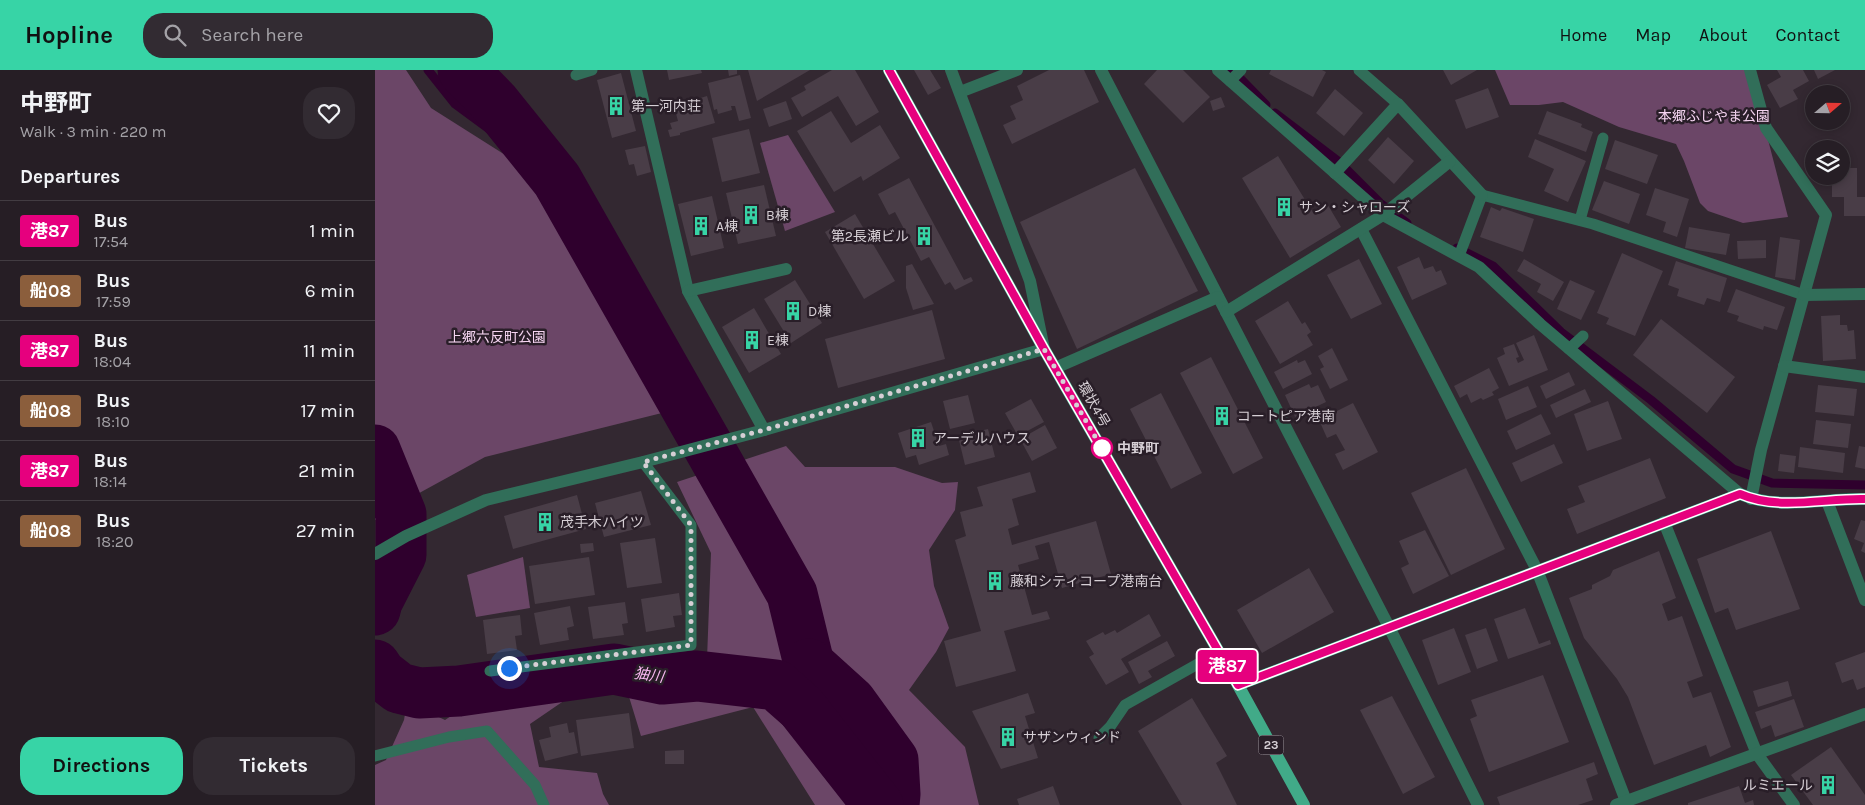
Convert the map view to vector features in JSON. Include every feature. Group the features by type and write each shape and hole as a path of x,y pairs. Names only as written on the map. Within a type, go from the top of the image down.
{"main road":[{"name":"環状4号","path":"889,70 1044,349 1238,685 1304,805"}],"street":[{"path":"637,70 688,291 764,430"},
{"path":"375,554 406,536 486,500 764,430 1044,349 1030,281 951,70"},
{"path":"960,92 1017,70"},
{"path":"1101,70 1389,627 1478,805"},
{"path":"1218,70 1385,213 1479,267 1570,348 1745,496 1777,503 1865,499"},
{"path":"1238,685 1664,522 1745,496 1753,482 1825,215 1766,128 1750,70"},
{"path":"1336,171 1399,104 1482,195"},
{"path":"1226,312 1385,213 1451,161"},
{"path":"1361,229 1537,570 1621,803 1865,714"},
{"path":"688,291 786,269"},
{"path":"1804,295 1865,294"},
{"path":"1055,368 1218,297"},
{"path":"1784,366 1865,376"},
{"path":"1827,501 1865,600"},
{"path":"1664,522 1757,754 1795,805"}],"lane":[{"path":"576,74 592,70"},
{"path":"1231,80 1241,70"},
{"path":"1359,70 1399,104"},
{"path":"1580,220 1603,138"},
{"path":"1460,255 1482,195 1580,220 1804,295"},
{"path":"1570,348 1583,336"},
{"path":"490,671 691,645 691,525 643,462"},
{"path":"1099,738 1125,705 1219,652"},
{"path":"375,756 449,737 487,731 535,785 544,805"}],"green space":[{"name":"上郷六反町公園","path":"375,70 406,70 431,108 513,160 603,292 670,411 485,457 412,497 375,520"},
{"name":"本郷ふじやま公園","path":"1495,70 1750,70 1788,217 1743,223 1708,211 1700,203 1676,144 1619,127 1563,102 1539,105 1510,105"},
{"path":"788,135 835,212 785,231 760,143"},
{"path":"786,446 805,467 895,467 942,483 958,482 955,510 929,550 934,586 949,628 936,652 909,690 965,747 979,805 815,805 753,707 641,736 626,687 568,698 530,724 539,767 597,773 603,794 609,805 375,805 375,765 386,760 404,720 407,702 445,720 466,706 511,692 554,672 613,664 639,667 707,659 711,553 677,482"},
{"path":"523,557 530,608 476,617 467,575"}],"building":[{"path":"667,70 701,70 702,73 669,80"},
{"path":"728,70 737,70 737,74 729,76"},
{"path":"748,70 810,70 757,101"},
{"path":"832,70 855,70 879,112 856,126 838,96 802,117 791,98 806,90 804,86"},
{"path":"914,70 930,70 941,88 928,95"},
{"path":"1049,70 1084,70 1099,102 1012,144 1003,125 1016,119 1010,106 1023,100 1017,86"},
{"path":"1157,70 1183,70 1210,97 1183,123 1144,84"},
{"path":"1271,70 1322,70 1326,72 1313,97 1269,74"},
{"path":"1443,70 1477,70 1451,85"},
{"path":"1777,70 1803,70 1809,81 1793,90 1798,99 1780,108 1767,85 1781,77"},
{"path":"1814,70 1835,70 1818,79"},
{"name":"第一河内荘","path":"621,73 636,131 612,138 597,80"},
{"path":"740,75 751,118 739,121 735,106 731,106 732,110 718,114 717,109 714,110 708,83"},
{"path":"1488,88 1499,117 1466,129 1455,100"},
{"path":"1335,89 1363,113 1344,136 1316,113"},
{"path":"707,96 715,123 670,137 668,130 672,129 670,123 678,121 674,106"},
{"path":"1221,97 1225,107 1213,111 1210,101"},
{"path":"786,101 792,119 769,127 763,109"},
{"path":"831,111 851,143 880,125 900,158 863,181 861,176 834,192 797,131"},
{"path":"1547,111 1582,124 1581,127 1593,132 1586,152 1538,134"},
{"path":"749,129 760,173 722,182 712,138"},
{"path":"1388,137 1414,161 1394,184 1368,160"},
{"path":"1535,139 1586,161 1568,202 1544,191 1554,169 1528,157"},
{"path":"1615,140 1658,155 1647,184 1605,169"},
{"path":"645,146 651,172 637,176 634,164 629,165 625,150"},
{"name":"サン・シャローズ","path":"1278,156 1312,211 1326,202 1341,227 1290,258 1242,178"},
{"path":"1135,168 1198,291 1077,349 1020,222"},
{"path":"1850,168 1857,168 1857,197 1865,197 1865,216 1844,216 1844,197 1832,197 1832,185 1850,185"},
{"name":"第2長瀬ビル","path":"909,178 964,280 971,277 973,281 955,290 950,282 945,285 929,257 921,261 895,212 889,215 878,194"},
{"path":"1604,181 1640,194 1629,224 1592,210"},
{"name":"B棟","path":"764,185 776,236 738,244 726,193"},
{"path":"1655,188 1689,199 1677,237 1663,232 1666,222 1646,215"},
{"name":"A棟","path":"712,196 724,248 691,256 678,204"},
{"path":"1491,207 1500,211 1502,208 1534,219 1523,252 1480,237"},
{"path":"855,214 895,281 864,299 825,232"},
{"path":"1689,227 1730,234 1726,255 1685,248"},
{"path":"1780,237 1800,240 1795,280 1775,277"},
{"path":"1766,240 1766,258 1738,259 1737,241"},
{"path":"1622,253 1663,271 1635,336 1606,324 1609,318 1597,313"},
{"path":"1419,257 1424,269 1433,266 1436,272 1441,270 1447,284 1412,300 1397,267"},
{"path":"1359,259 1382,304 1351,319 1327,275"},
{"path":"1524,259 1564,282 1553,301 1537,292 1541,284 1517,271"},
{"path":"1676,261 1727,278 1720,302 1707,298 1704,305 1677,296 1679,289 1668,285"},
{"path":"912,264 934,304 913,310 906,288 906,266"},
{"name":"D棟","path":"795,280 822,323 791,343 764,299"},
{"path":"1570,280 1595,291 1581,320 1557,309"},
{"path":"1736,289 1785,307 1777,330 1764,326 1763,330 1737,321 1739,316 1727,312"},
{"path":"1288,301 1302,324 1305,322 1311,332 1307,335 1313,345 1280,364 1255,321"},
{"name":"E棟","path":"754,308 781,354 749,373 722,327"},
{"path":"932,310 945,359 838,388 825,339"},
{"path":"1840,315 1840,325 1847,325 1848,331 1854,330 1856,359 1823,361 1821,316"},
{"path":"1661,319 1735,377 1707,413 1633,355"},
{"path":"1534,335 1548,370 1509,386 1497,358 1505,354 1503,348 1514,344 1519,357 1516,358 1518,363 1524,360 1516,343"},
{"path":"1332,348 1348,380 1330,389 1320,369 1324,367 1318,356"},
{"name":"コートピア港南","path":"1211,357 1263,458 1233,474 1180,373"},
{"path":"1297,360 1298,363 1305,360 1312,374 1283,389 1274,372"},
{"path":"1489,368 1499,388 1492,392 1494,395 1471,403 1467,394 1460,398 1454,386"},
{"path":"1569,372 1575,385 1546,399 1540,386"},
{"path":"1309,384 1311,388 1318,385 1326,402 1295,417 1285,395"},
{"path":"1818,385 1857,389 1854,416 1815,412"},
{"path":"1528,386 1537,407 1506,420 1498,399"},
{"path":"1585,389 1591,402 1556,418 1550,405"},
{"path":"1161,393 1202,473 1171,489 1130,409"},
{"path":"968,395 975,423 950,429 943,401"},
{"path":"1031,399 1044,422 1018,436 1005,413"},
{"path":"1608,401 1622,439 1587,451 1574,414"},
{"path":"1353,403 1378,452 1343,470 1335,454 1345,450 1336,434 1327,438 1319,420"},
{"path":"1541,414 1551,434 1516,450 1507,431"},
{"path":"1816,420 1851,424 1848,448 1813,444"},
{"name":"アーデルハウス","path":"931,422 939,446 946,444 949,455 919,465 916,455 906,458 898,433"},
{"path":"1045,425 1057,448 1032,461 1020,439"},
{"path":"988,429 995,457 965,465 958,436"},
{"path":"1554,444 1563,463 1521,482 1512,463"},
{"path":"1859,446 1865,447 1865,469 1855,467"},
{"path":"1800,447 1845,453 1843,473 1798,467"},
{"path":"1780,454 1796,456 1794,473 1778,471"},
{"path":"1650,458 1666,498 1577,534 1567,509 1585,502 1578,486"},
{"path":"1466,468 1505,549 1451,575 1411,493"},
{"name":"藤和シティコープ港南台","path":"1030,472 1036,492 1012,499 1019,525 1008,529 1012,545 1096,521 1111,574 1062,588 1049,542 1035,546 1039,559 1018,565 1032,615 1047,611 1050,619 1004,631 1016,671 956,687 944,641 981,631 955,540 966,536 960,512 983,506 977,487"},
{"path":"641,491 651,525 604,537 595,503"},
{"name":"茂手木ハイツ","path":"577,495 586,529 513,549 504,516"},
{"path":"1861,520 1865,521 1865,553 1861,551 1864,543 1854,539"},
{"path":"1425,530 1449,576 1413,594 1401,568 1409,564 1399,541"},
{"path":"1771,531 1800,609 1736,630 1728,608 1715,613 1697,559"},
{"path":"655,538 662,583 627,588 620,543"},
{"path":"593,543 594,551 581,553 580,544"},
{"path":"1659,551 1676,598 1662,604 1668,621 1682,616 1703,676 1687,682 1693,698 1711,692 1731,747 1710,757 1706,745 1654,765 1628,697 1617,679 1584,638 1569,598 1592,589 1592,585 1610,576 1613,570"},
{"path":"589,557 595,595 535,604 529,566"},
{"path":"1309,568 1334,612 1262,653 1237,610"},
{"path":"679,593 682,615 673,616 675,627 646,632 641,599"},
{"path":"625,602 628,623 622,624 624,635 593,639 588,607"},
{"path":"570,606 574,626 567,628 569,640 540,645 534,613"},
{"path":"1525,608 1539,644 1550,640 1551,644 1508,659 1494,619"},
{"path":"1149,614 1161,636 1121,659 1129,672 1106,685 1089,657 1094,654 1086,641 1103,632 1105,635 1115,630 1117,633"},
{"path":"520,615 522,635 515,636 517,650 487,654 483,620"},
{"path":"1454,628 1471,672 1438,685 1422,640"},
{"path":"1486,628 1498,661 1477,669 1465,635"},
{"path":"1167,641 1175,656 1148,671 1152,677 1139,684 1128,662"},
{"path":"1865,652 1865,687 1857,690 1853,679 1842,683 1835,663"},
{"path":"1543,675 1569,742 1489,772 1470,719 1477,716 1471,700"},
{"path":"1788,681 1792,696 1758,707 1753,691"},
{"name":"サザンウィンド","path":"1028,693 1035,713 1025,716 1038,758 1001,769 972,711"},
{"path":"1392,696 1435,777 1403,794 1360,710"},
{"path":"1192,698 1227,756 1216,763 1237,805 1182,805 1138,731"},
{"path":"1794,699 1804,727 1775,737 1771,725 1761,729 1755,712"},
{"path":"629,713 634,748 581,756 576,720"},
{"path":"567,723 569,733 574,732 578,753 545,761 539,740 551,737 549,727"},
{"name":"ルミエール","path":"1831,747 1865,795 1865,805 1813,805 1791,775"},
{"path":"684,750 684,764 665,764 665,751"},
{"path":"1594,762 1598,774 1586,779 1593,800 1578,805 1500,805 1497,797"},
{"path":"1053,786 1060,805 1019,805 1017,799"},
{"path":"1739,786 1745,803 1753,800 1754,805 1688,805 1688,803"}],"waterway":[{"path":"428,70 455,104 531,160 537,155"},
{"path":"463,70 495,103 557,180 792,594 809,664 801,707"},
{"path":"1232,70 1266,105"},
{"path":"1275,113 1338,161 1380,203 1407,223"},
{"path":"1457,248 1493,266 1561,332 1651,400 1733,469 1772,483 1865,485"},
{"name":"㹨川","path":"375,450 401,514 401,555 377,602 375,610"},
{"path":"375,512 394,496"},
{"path":"809,664 851,702 893,760 894,805"},
{"name":"㹨川","path":"375,665 381,674 399,688 419,693 459,691 614,669 662,679 697,676 776,685 801,707 878,805"}],"bus line":[{"name":"港87","path":"889,70 1044,349 1238,685 1740,494 1751,499 1777,503 1865,499"}],"place":[{"name":"第一河内荘","path":"616,106"},
{"name":"サン・シャローズ","path":"1284,207"},
{"name":"B棟","path":"751,215"},
{"name":"A棟","path":"701,226"},
{"name":"第2長瀬ビル","path":"924,236"},
{"name":"D棟","path":"793,311"},
{"name":"E棟","path":"752,340"},
{"name":"コートピア港南","path":"1222,416"},
{"name":"アーデルハウス","path":"918,438"},
{"name":"中野町","path":"1102,448"},
{"name":"茂手木ハイツ","path":"545,522"},
{"name":"藤和シティコープ港南台","path":"995,581"},
{"name":"サザンウィンド","path":"1008,737"},
{"name":"ルミエール","path":"1828,785"}],"route":[{"path":"509,668 691,645 691,525 643,462 764,430 1044,349 1104,452 1102,448"}]}
